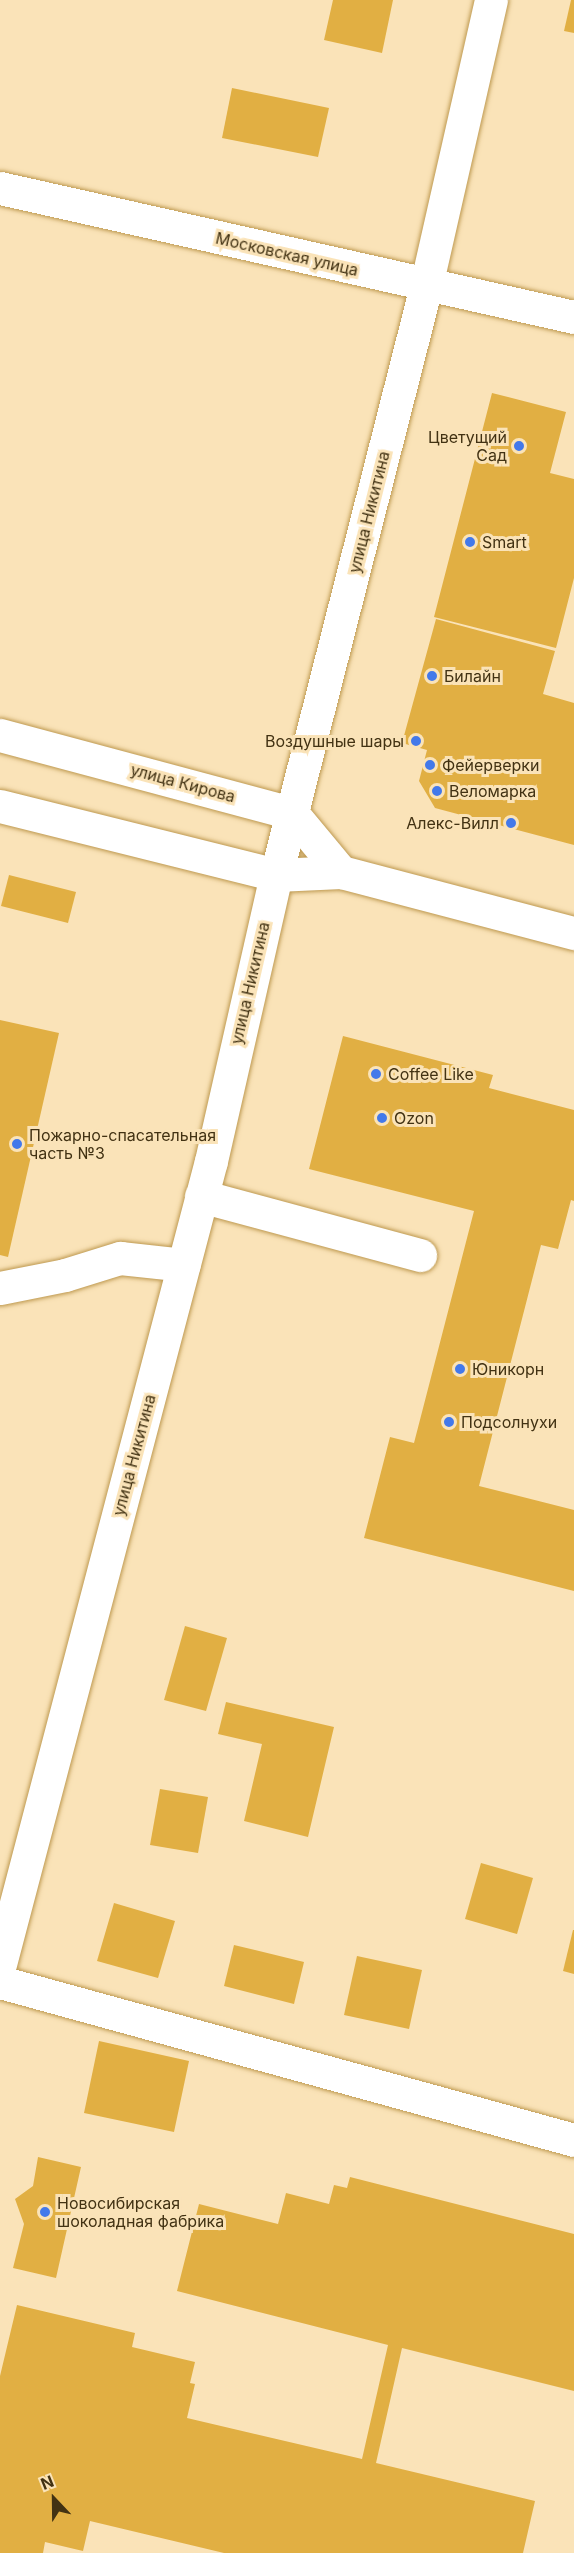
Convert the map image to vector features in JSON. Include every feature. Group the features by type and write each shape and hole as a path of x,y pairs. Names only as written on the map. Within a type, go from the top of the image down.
{"main road":[{"name":"улица Никитина","path":"0,1964 184,1265 276,875 426,286 491,0"},
{"name":"Московская улица","path":"0,188 426,286 494,298 574,317"},
{"name":"улица Кирова","path":"0,735 292,813"},
{"path":"0,806 276,875 341,872 574,933"},
{"path":"292,813 341,872"},
{"path":"201,1196 420,1255"},
{"path":"0,1288 65,1275 120,1258 184,1265"},
{"path":"0,1982 574,2140"}],"building":[{"path":"333,0 393,0 382,53 324,40"},
{"path":"571,0 574,0 574,33 564,31"},
{"path":"232,88 329,108 318,157 222,138"},
{"path":"492,393 566,412 550,473 574,479 574,578 556,648 434,617"},
{"path":"436,619 555,651 543,694 574,703 574,845 435,808 419,781 427,750 402,743"},
{"path":"9,875 76,892 68,923 1,906"},
{"name":"Пожарно-спасательная часть №3","path":"0,1020 59,1033 8,1257 0,1255"},
{"path":"343,1036 493,1075 489,1088 574,1110 574,1201 571,1200 558,1249 541,1245 479,1486 574,1510 574,1591 364,1538 390,1437 414,1443 474,1211 309,1169"},
{"path":"185,1626 227,1638 206,1711 164,1700"},
{"path":"226,1702 334,1727 308,1837 244,1821 262,1744 218,1734"},
{"path":"160,1789 208,1797 198,1853 150,1845"},
{"path":"481,1863 533,1878 517,1934 465,1919"},
{"path":"114,1903 175,1921 158,1978 97,1961"},
{"path":"574,1930 574,1974 563,1971"},
{"path":"234,1945 304,1962 294,2004 224,1986"},
{"path":"357,1956 422,1970 409,2029 344,2015"},
{"path":"99,2041 189,2061 174,2132 84,2113"},
{"name":"Новосибирская шоколадная фабрика","path":"38,2157 81,2167 56,2278 13,2268 24,2224 15,2199 33,2186"},
{"path":"350,2177 574,2234 574,2391 402,2348 376,2463 535,2501 523,2553 224,2553 90,2521 83,2551 45,2542 43,2553 0,2553 0,2376 17,2305 135,2333 132,2347 195,2362 190,2383 195,2384 187,2418 362,2459 388,2345 177,2291 199,2204 278,2224 286,2193 329,2204 334,2185 347,2188"}],"place":[{"name":"Цветущий Сад","path":"519,446"},
{"name":"Smart","path":"470,542"},
{"name":"Билайн","path":"432,676"},
{"name":"Воздушные шары","path":"416,741"},
{"name":"Фейерверки","path":"430,765"},
{"name":"Веломарка","path":"437,791"},
{"name":"Алекс-Вилл","path":"511,823"},
{"name":"Coffee Like","path":"376,1074"},
{"name":"Ozon","path":"382,1118"},
{"name":"Пожарно-спасательная часть №3","path":"17,1144"},
{"name":"Юникорн","path":"460,1369"},
{"name":"Подсолнухи","path":"449,1422"},
{"name":"Новосибирская шоколадная фабрика","path":"45,2212"}]}
